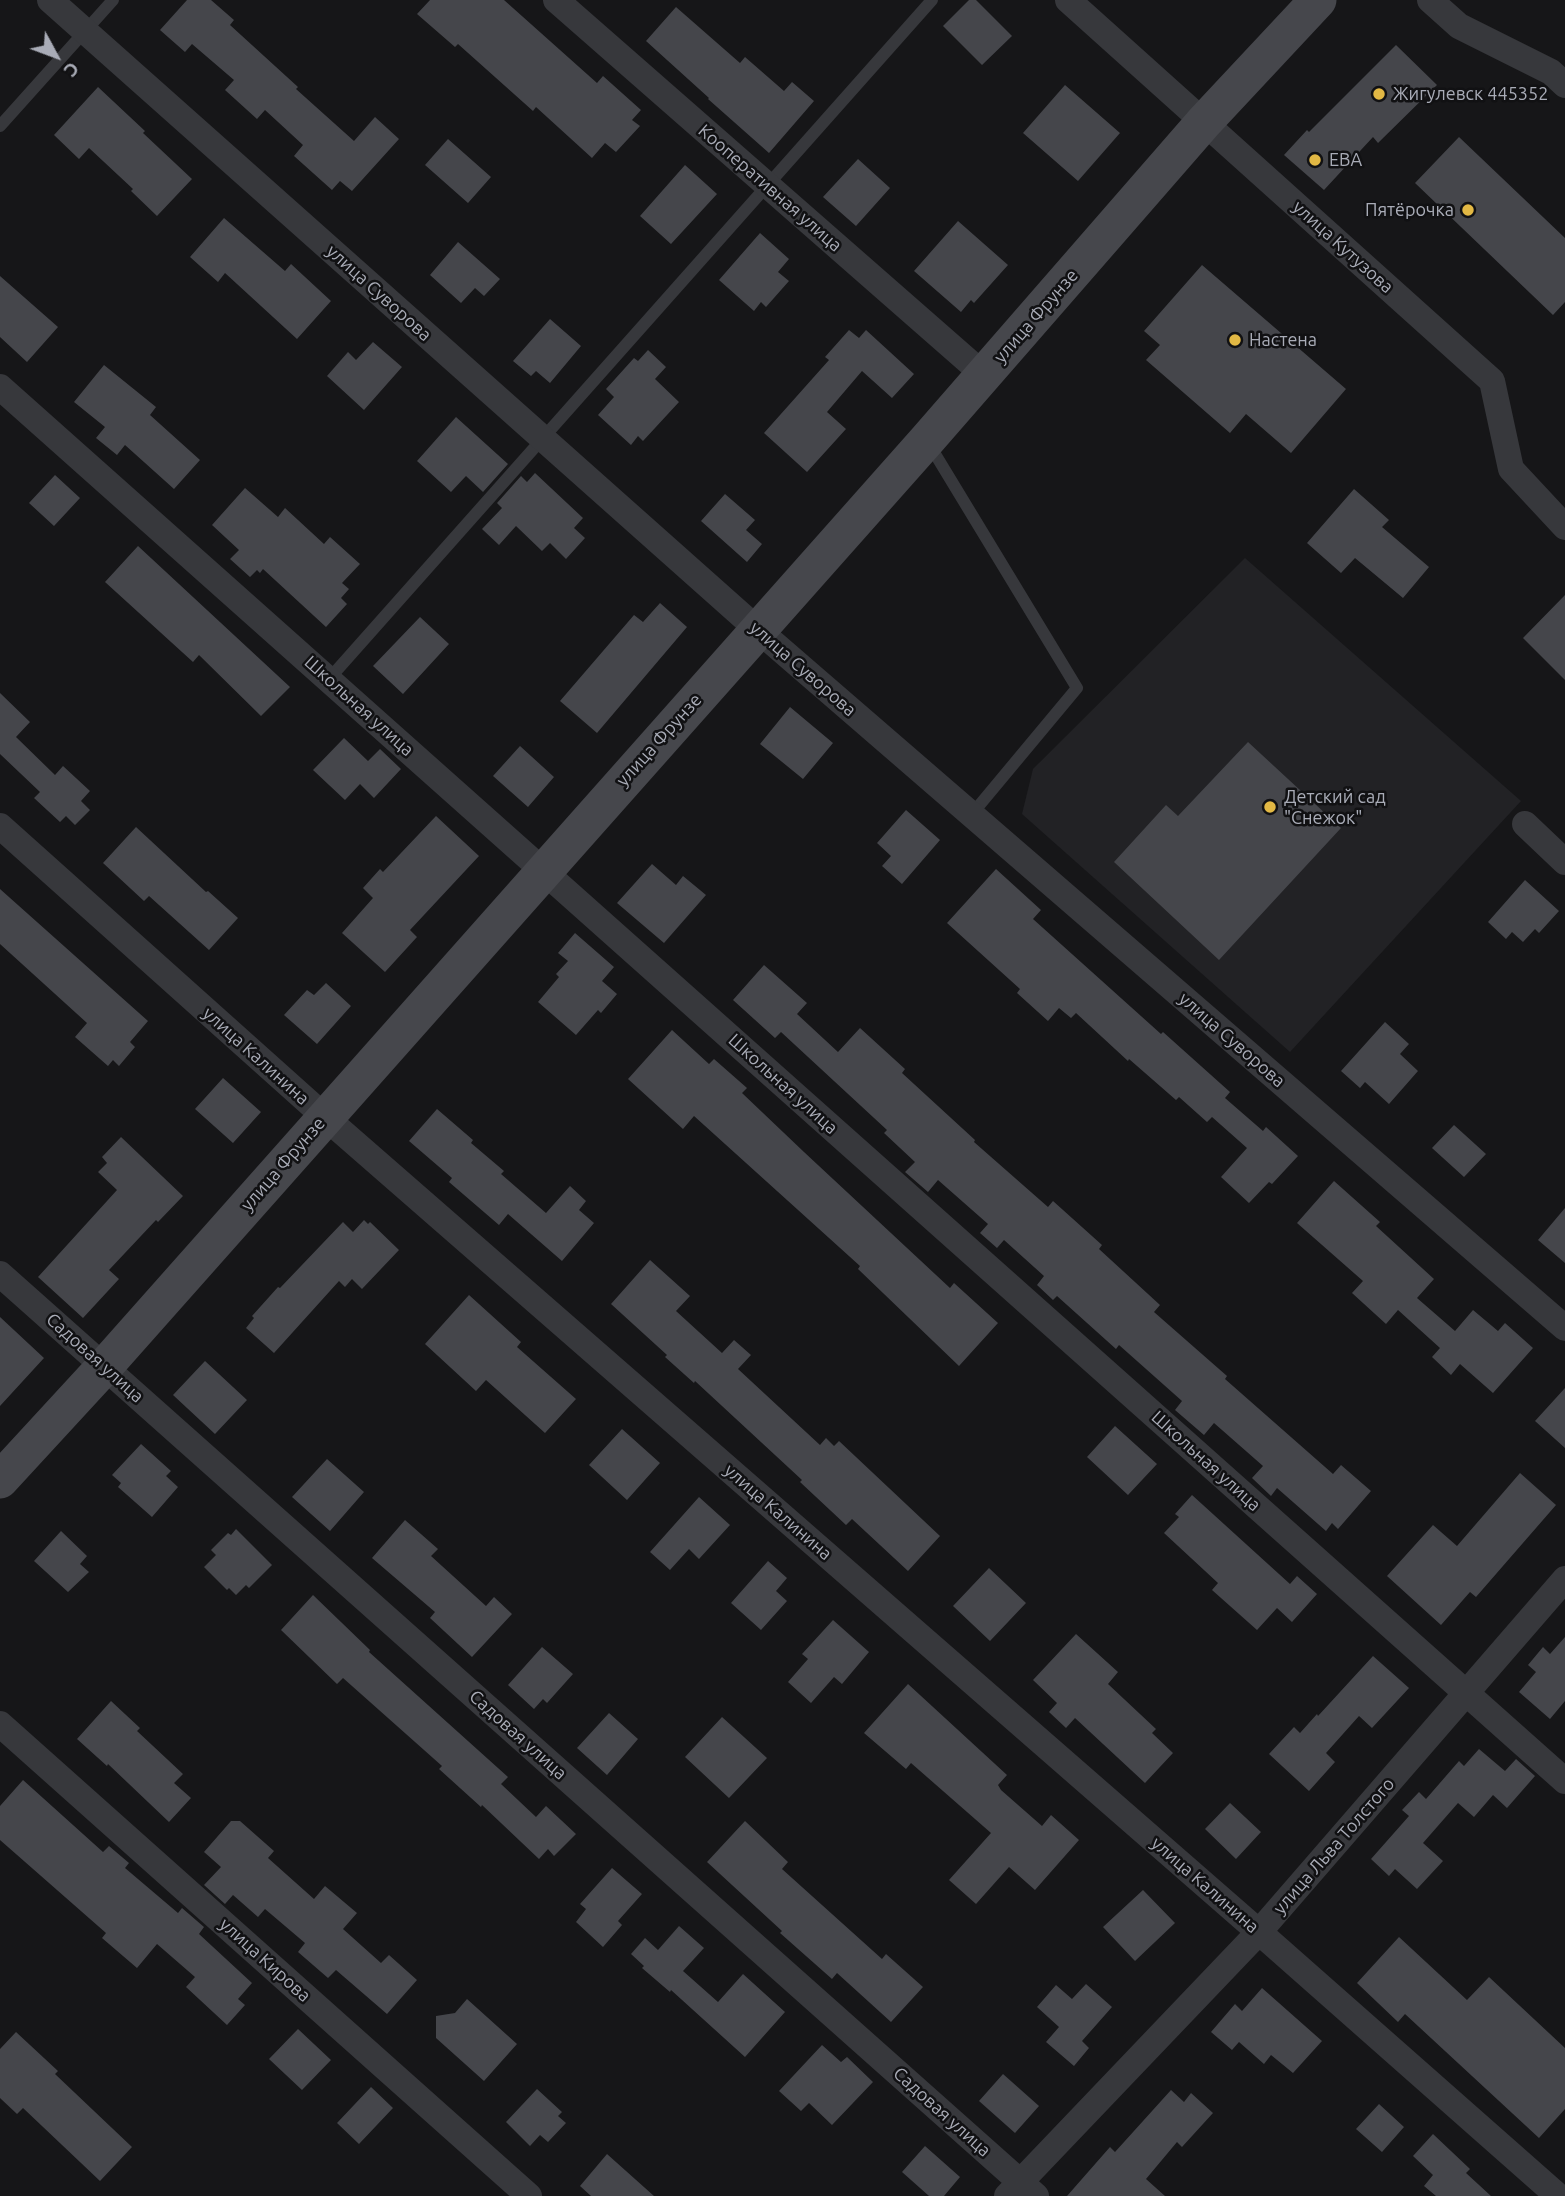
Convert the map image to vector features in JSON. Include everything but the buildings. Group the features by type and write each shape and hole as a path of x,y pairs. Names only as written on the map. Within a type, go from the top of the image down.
{"street":[{"name":"улица Суворова","path":"50,0 757,629 1565,1328"},
{"name":"Кооперативная улица","path":"556,0 984,375"},
{"name":"улица Кутузова","path":"1068,0 1492,381 1511,470 1565,527"},
{"name":"улица Фрунзе","path":"0,1480 927,440 1204,122 1318,0"},
{"path":"1430,0 1459,26 1551,72 1565,85"},
{"name":"Школьная улица","path":"0,387 1565,1781"},
{"path":"1524,824 1565,862"},
{"name":"улица Калинина","path":"0,827 325,1117 1558,2196"},
{"name":"Садовая улица","path":"0,1274 1021,2191"},
{"name":"улица Льва Толстого","path":"1021,2191 1259,1932 1565,1579"},
{"name":"улица Кирова","path":"0,1724 529,2196"}],"lane":[{"path":"0,126 113,0"},
{"path":"328,679 932,0"},
{"path":"927,440 1077,688 972,814"}],"shaded area":[{"name":"Детский сад \"Снежок\"","path":"1245,558 1521,801 1290,1052 1022,814 1033,769"}],"place":[{"name":"Жигулевск 445352","path":"1379,94"},
{"name":"ЕВА","path":"1315,160"},
{"name":"Пятёрочка","path":"1468,210"},
{"name":"Настена","path":"1235,340"},
{"name":"Детский сад \"Снежок\"","path":"1270,807"}]}
